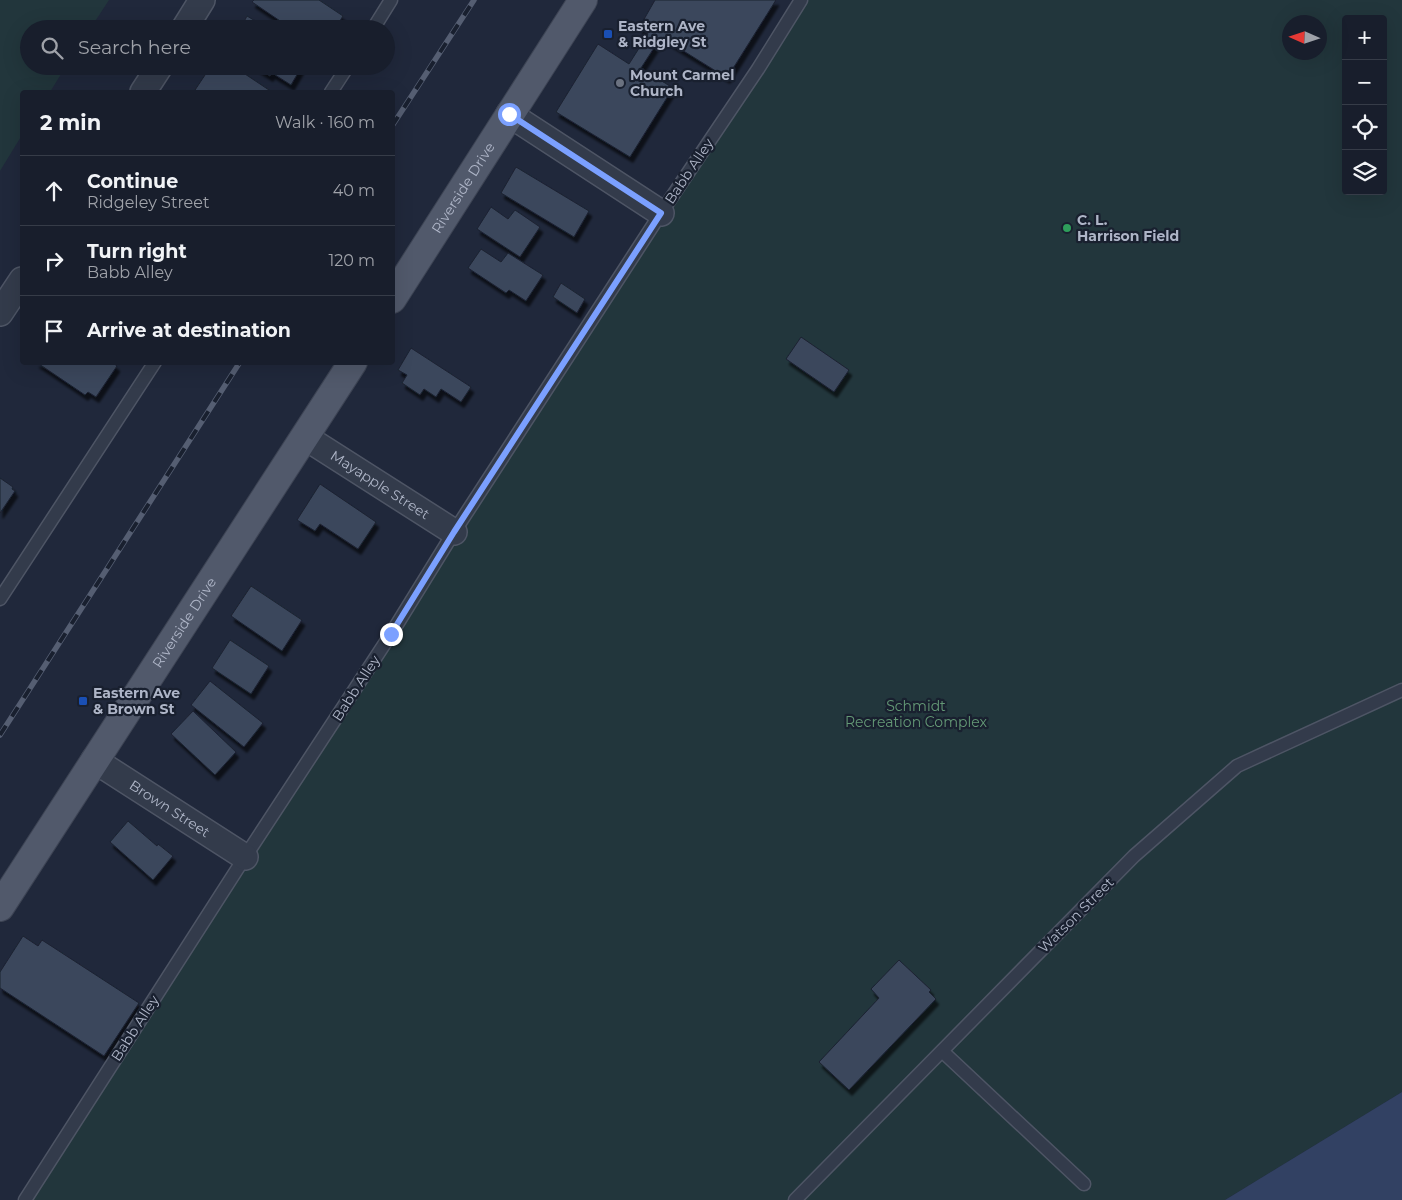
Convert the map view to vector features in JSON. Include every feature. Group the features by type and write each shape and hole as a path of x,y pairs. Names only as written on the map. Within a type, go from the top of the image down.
{"main road":[{"name":"Riverside Drive","path":"395,294 583,0"},
{"name":"Riverside Drive","path":"0,907 350,365"}],"street":[{"path":"190,20 202,0"},
{"path":"144,90 154,75"},
{"path":"509,114 661,213"},
{"path":"0,313 20,283"},
{"name":"Mayapple Street","path":"305,437 454,532"},
{"name":"Brown Street","path":"94,760 245,857"}],"lane":[{"path":"378,20 391,0"},
{"name":"Babb Alley","path":"25,1200 245,857 391,634 454,532 661,213 758,69 801,0"},
{"path":"332,90 342,75"},
{"path":"0,599 153,365"},
{"name":"Watson Street","path":"794,1200 1134,856 1237,766 1402,690"},
{"path":"942,1050 1084,1184"}],"green space":[{"path":"0,0 109,0 96,20 20,20 20,75 60,75 51,90 20,90 20,138 0,171"},
{"name":"Schmidt Recreation Complex","path":"801,0 1402,0 1402,1092 1225,1200 25,1200"}],"water":[{"path":"1402,1092 1402,1200 1225,1200"}],"building":[{"path":"254,0 319,0 343,16 341,20 279,20 252,2"},
{"name":"Mount Carmel Church","path":"655,0 776,0 727,78 661,37 641,68 673,88 630,157 556,112 598,44 629,64 648,34 639,28"},
{"path":"247,16 254,20 245,20"},
{"path":"205,75 246,75 269,90 195,90"},
{"path":"275,75 297,75 291,85"},
{"path":"516,167 589,211 574,237 501,193"},
{"path":"491,207 508,219 515,210 540,227 520,257 477,229"},
{"path":"481,249 501,262 508,253 543,275 526,301 509,290 506,293 468,268"},
{"path":"561,283 585,299 577,313 553,297"},
{"path":"801,337 849,370 834,392 786,359"},
{"path":"411,348 471,387 461,402 441,389 436,397 424,389 420,395 402,383 407,375 398,370"},
{"path":"40,365 117,366 96,397 88,392 85,395"},
{"path":"0,478 13,487 12,489 15,491 0,513"},
{"path":"320,484 376,522 358,549 320,524 315,531 297,520"},
{"path":"251,586 302,620 282,651 231,616"},
{"path":"230,640 269,666 251,694 212,668"},
{"path":"210,681 263,723 244,747 191,705"},
{"path":"193,711 236,752 215,775 171,734"},
{"path":"128,821 157,846 158,844 173,856 153,880 110,842"},
{"path":"23,936 38,946 42,940 139,1003 104,1056 0,988 0,972"},
{"path":"899,960 931,990 929,992 936,999 849,1090 819,1062 879,998 871,989"}],"railway":[{"path":"395,121 474,0"},
{"path":"0,735 238,365"}],"place":[{"name":"Eastern Ave & Ridgley St","path":"608,34"},
{"name":"Mount Carmel Church","path":"620,83"},
{"name":"C. L. Harrison Field","path":"1067,228"},
{"name":"Eastern Ave & Brown St","path":"83,701"}],"route":[{"path":"391,634 454,532 661,213 509,114"}]}
